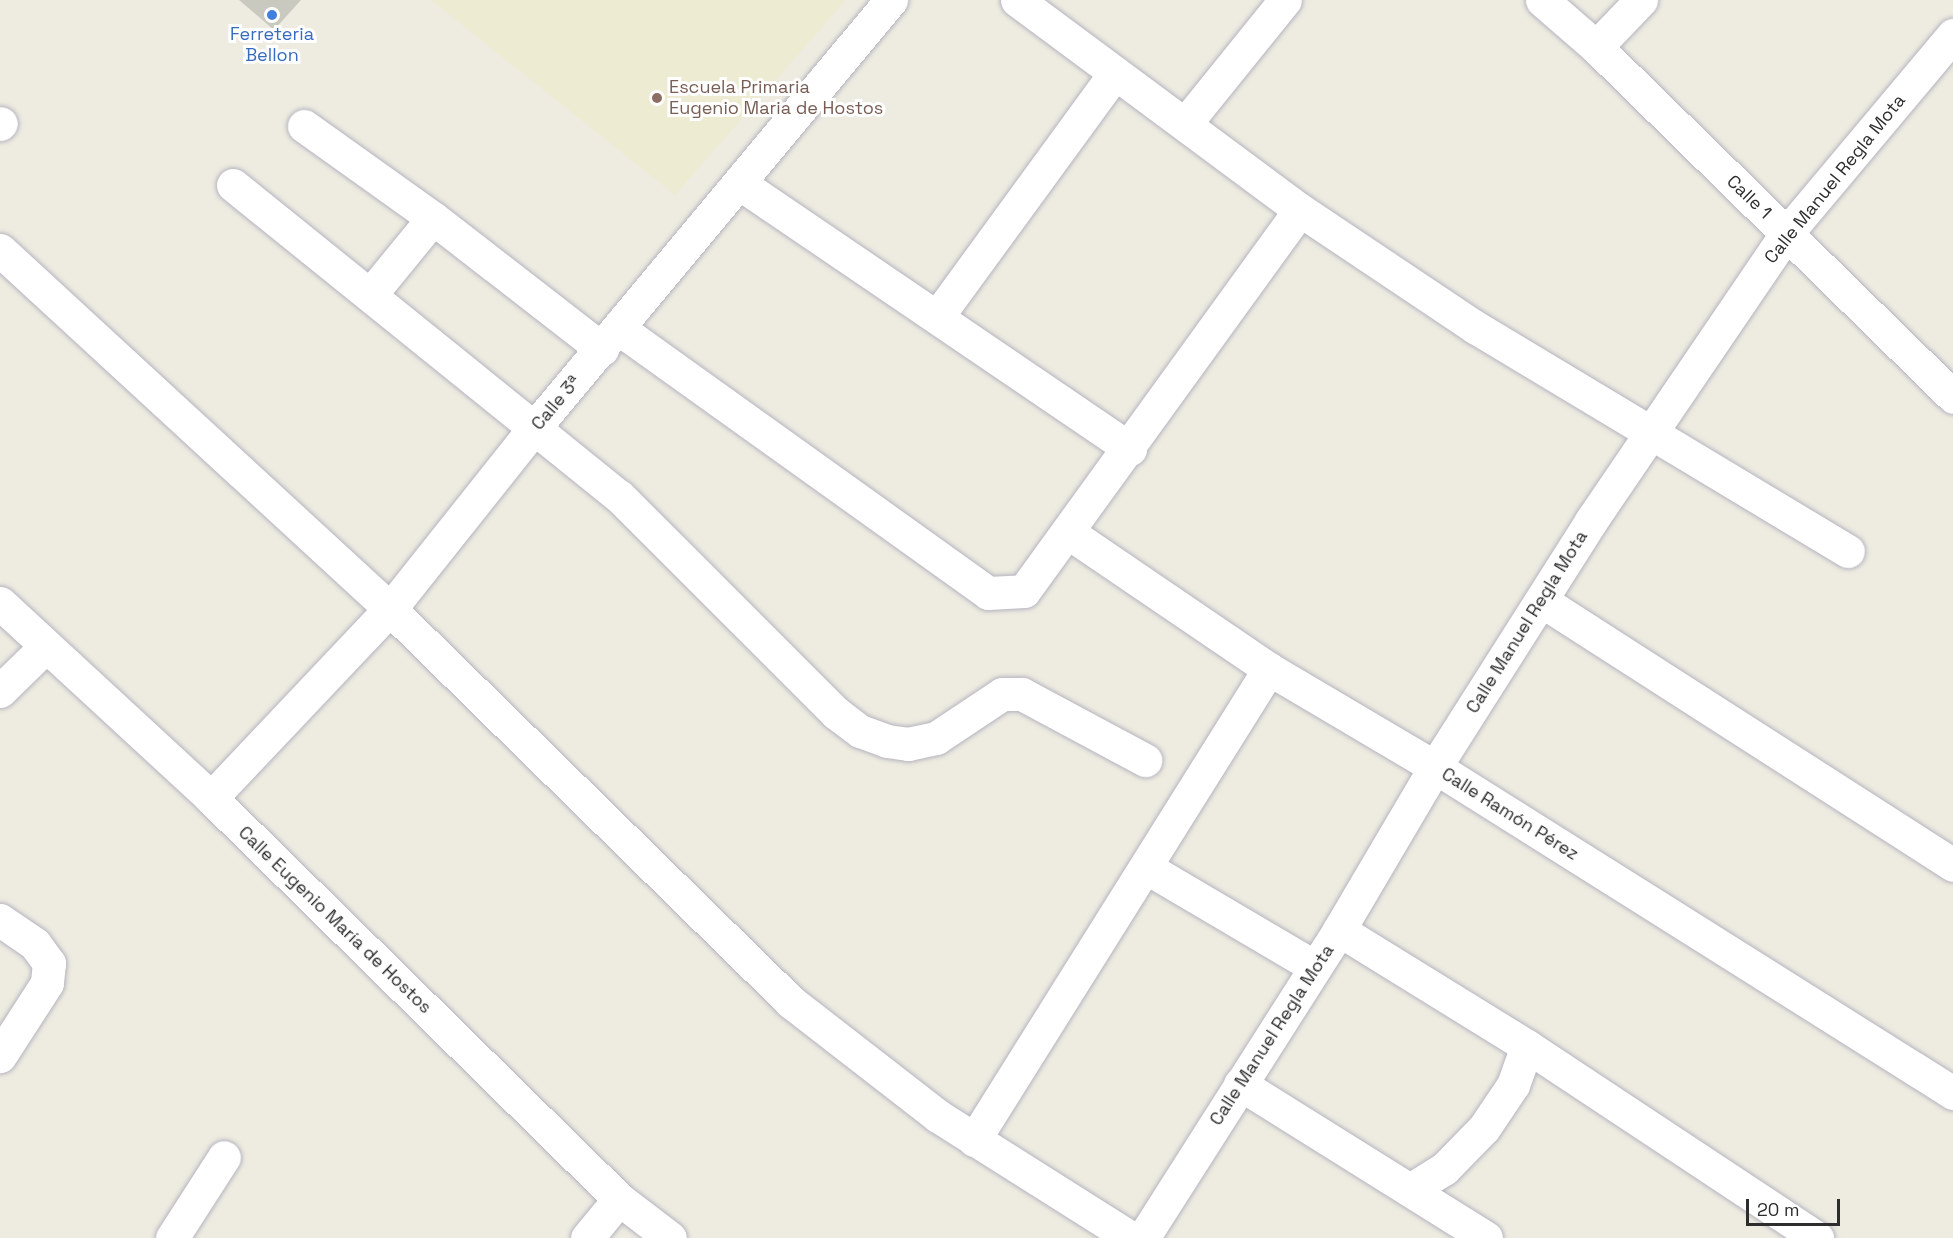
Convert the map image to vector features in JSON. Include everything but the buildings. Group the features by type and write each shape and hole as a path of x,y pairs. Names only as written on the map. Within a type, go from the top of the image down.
{"street":[{"name":"Calle 3ª","path":"211,798 390,609 535,427 891,0"},
{"path":"1017,0 1300,210 1475,327 1848,551"},
{"path":"1185,124 1285,0"},
{"name":"Calle 1","path":"1542,0 1596,46 1953,397"},
{"path":"1596,46 1641,0"},
{"name":"Calle Manuel Regla Mota","path":"1143,1238 1339,930 1435,767 1542,601 1786,234 1953,35"},
{"path":"937,317 1115,73"},
{"path":"304,126 433,218 988,593 1024,591 1070,533 1300,210"},
{"path":"739,183 1130,448"},
{"path":"233,185 619,496 836,713 860,731 886,741 917,742 936,738 1002,694 1022,694 1145,760"},
{"path":"370,295 433,218"},
{"path":"0,250 390,609 791,1002 938,1116 1131,1238"},
{"name":"Calle Ramón Pérez","path":"1070,533 1269,669 1435,767 1953,1093"},
{"path":"1542,601 1953,865"},
{"name":"Calle Eugenio María de Hostos","path":"0,603 211,798 620,1199 670,1238"},
{"path":"0,691 46,646"},
{"path":"974,1140 1147,868 1269,669"},
{"path":"1147,868 1315,967"},
{"path":"0,920 35,944 49,963 46,983 0,1056"},
{"path":"1339,930 1527,1046 1816,1238"},
{"path":"1410,1190 1444,1169 1484,1128 1513,1085 1527,1046"},
{"path":"1240,1084 1486,1238"},
{"path":"172,1238 225,1157"},
{"path":"587,1238 620,1199"}],"shaded area":[{"name":"Escuela Primaria Eugenio Maria de Hostos","path":"431,0 846,0 675,195"}],"place":[{"name":"Ferreteria Bellon","path":"272,15"},
{"name":"Escuela Primaria Eugenio Maria de Hostos","path":"657,98"}]}
